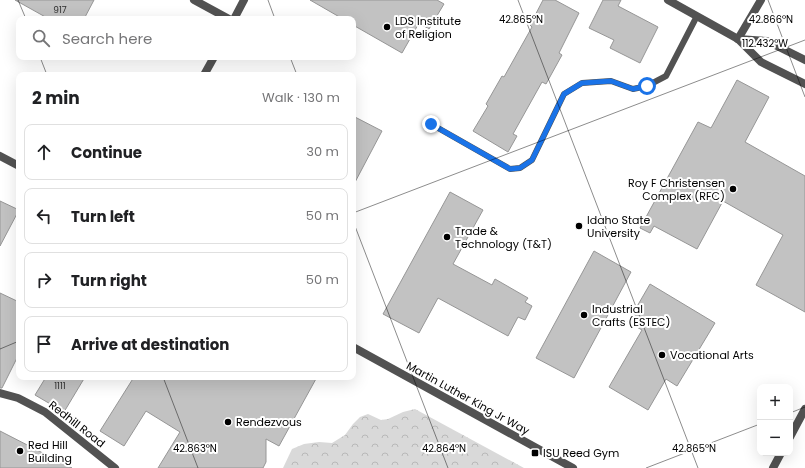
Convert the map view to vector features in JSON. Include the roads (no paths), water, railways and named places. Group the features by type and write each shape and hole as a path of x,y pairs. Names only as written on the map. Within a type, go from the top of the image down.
{"street":[{"path":"194,0 223,16"},
{"path":"236,16 244,0"},
{"path":"668,0 738,39 761,62 805,84"},
{"path":"738,39 760,0"},
{"path":"738,39 767,41 805,60"},
{"path":"206,72 212,60"},
{"path":"0,156 16,164"},
{"name":"Martin Luther King Jr Way","path":"356,349 573,468"},
{"name":"Redhill Road","path":"0,393 18,398 45,412 115,468"},
{"path":"793,431 805,409"},
{"path":"767,468 775,464"}],"lane":[{"path":"431,124 510,169 520,168 532,160 564,94 582,83 611,81 633,89 647,86 666,76 697,16"}],"place":[{"name":"LDS Institute of Religion","path":"387,27"},
{"name":"Roy F Christensen Complex (RFC)","path":"733,189"},
{"name":"Idaho State University","path":"579,226"},
{"name":"Trade & Technology (T&T)","path":"447,237"},
{"name":"Industrial Crafts (ESTEC)","path":"584,315"},
{"name":"Vocational Arts","path":"662,355"},
{"name":"Rendezvous","path":"228,422"},
{"name":"Red Hill Building","path":"20,451"},
{"name":"ISU Reed Gym","path":"535,453"}]}
